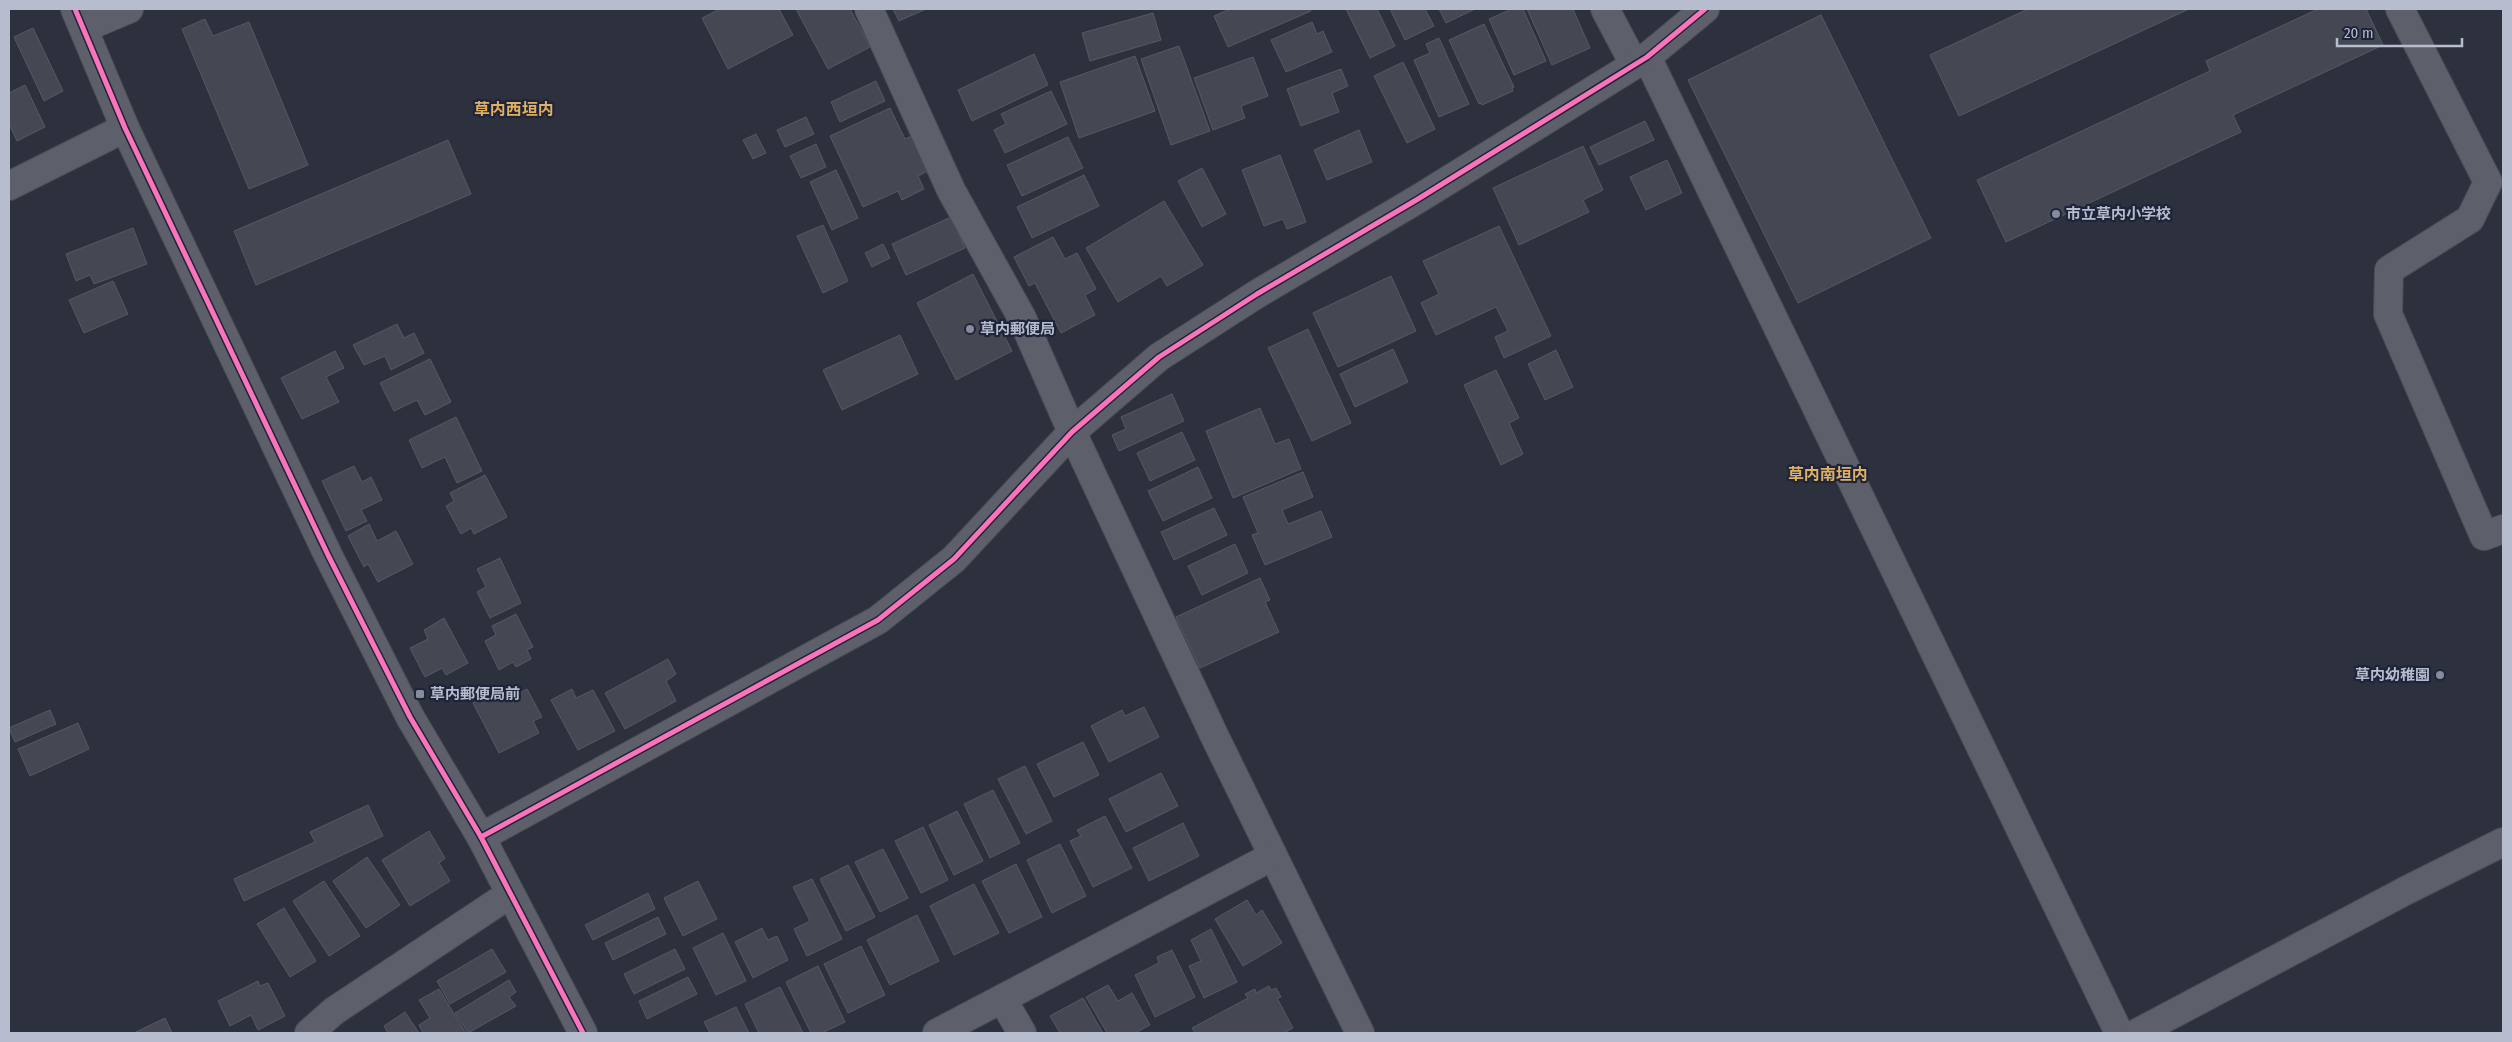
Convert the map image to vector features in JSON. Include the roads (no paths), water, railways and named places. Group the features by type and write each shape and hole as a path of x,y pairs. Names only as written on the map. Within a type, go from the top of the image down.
{"street":[{"path":"129,9 79,19 125,128 328,555 410,717 481,837 583,1033"},
{"path":"869,9 951,190 1022,318 1072,432 1214,735 1360,1033"},
{"path":"1605,9 1641,61 2119,1033"},
{"path":"481,837 878,620 954,559 1072,432 1159,357 1256,294 1426,194 1641,61 1705,9"},
{"path":"2400,9 2488,182 2470,219 2389,270 2388,314 2484,536 2503,529"},
{"path":"9,186 125,128"},
{"path":"2137,1033 2407,890 2503,842"},
{"path":"938,1033 1273,856"},
{"path":"309,1033 334,1011 510,894"},
{"path":"1003,1000 1022,1033"}],"place":[{"name":"市立草内小学校","path":"2056,214"},
{"name":"草内郵便局","path":"970,329"},
{"name":"草内幼稚園","path":"2440,675"},
{"name":"草内郵便局前","path":"420,694"}],"district":[{"name":"草内西垣内","path":"514,109"},
{"name":"草内南垣内","path":"1828,474"}]}
